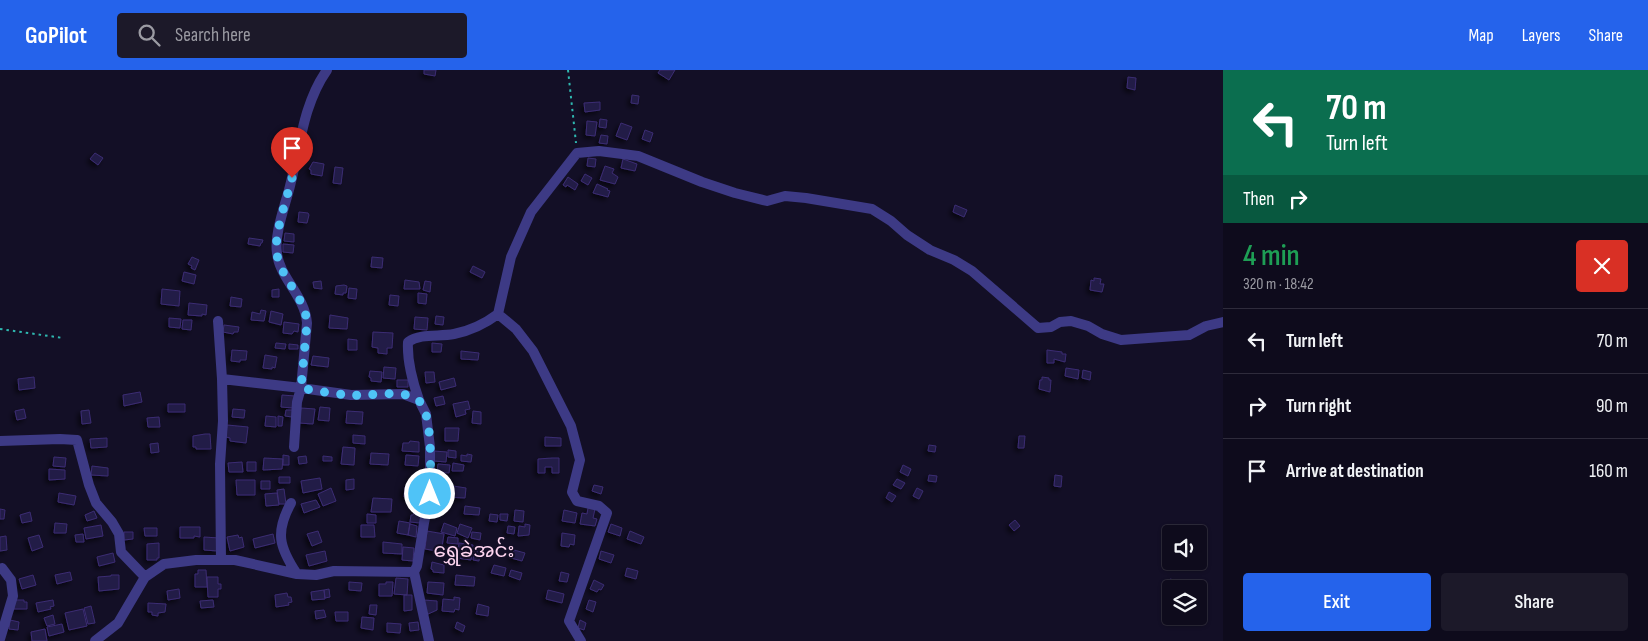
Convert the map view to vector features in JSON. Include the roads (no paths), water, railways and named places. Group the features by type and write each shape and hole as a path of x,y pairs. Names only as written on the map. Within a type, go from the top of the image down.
{"street":[{"path":"294,447 297,402 301,388 307,323 306,312 280,264 277,254 277,237 302,129 327,70"},
{"path":"429,641 414,572 417,566 430,494 430,447 426,414 418,400 413,384 408,342 415,337 456,334 491,320 498,314 511,257 531,212 577,153 599,151 638,156 702,182 734,193 767,201 785,196 872,208 930,250 954,260 972,271 1038,328 1051,327 1060,322 1071,322 1088,326 1102,334 1121,340 1189,335 1206,326 1223,322"},
{"path":"498,314 516,329 532,351 570,426 580,460 572,492 577,501 599,506 607,513 569,621 582,641"},
{"path":"218,321 223,421 220,464 221,560"},
{"path":"222,380 352,395 403,394 418,400"},
{"path":"0,441 77,440 88,486 96,503 112,522 119,534 121,552 145,577"},
{"path":"291,502 281,526 282,545 288,560 297,574"},
{"path":"95,641 118,623 145,577 164,564 196,560 235,560 297,574 316,575 334,571 414,572"},
{"path":"0,639 13,596 11,580 2,568"}],"district":[{"name":"ရွှေခဲအင်း","path":"474,551"}]}
